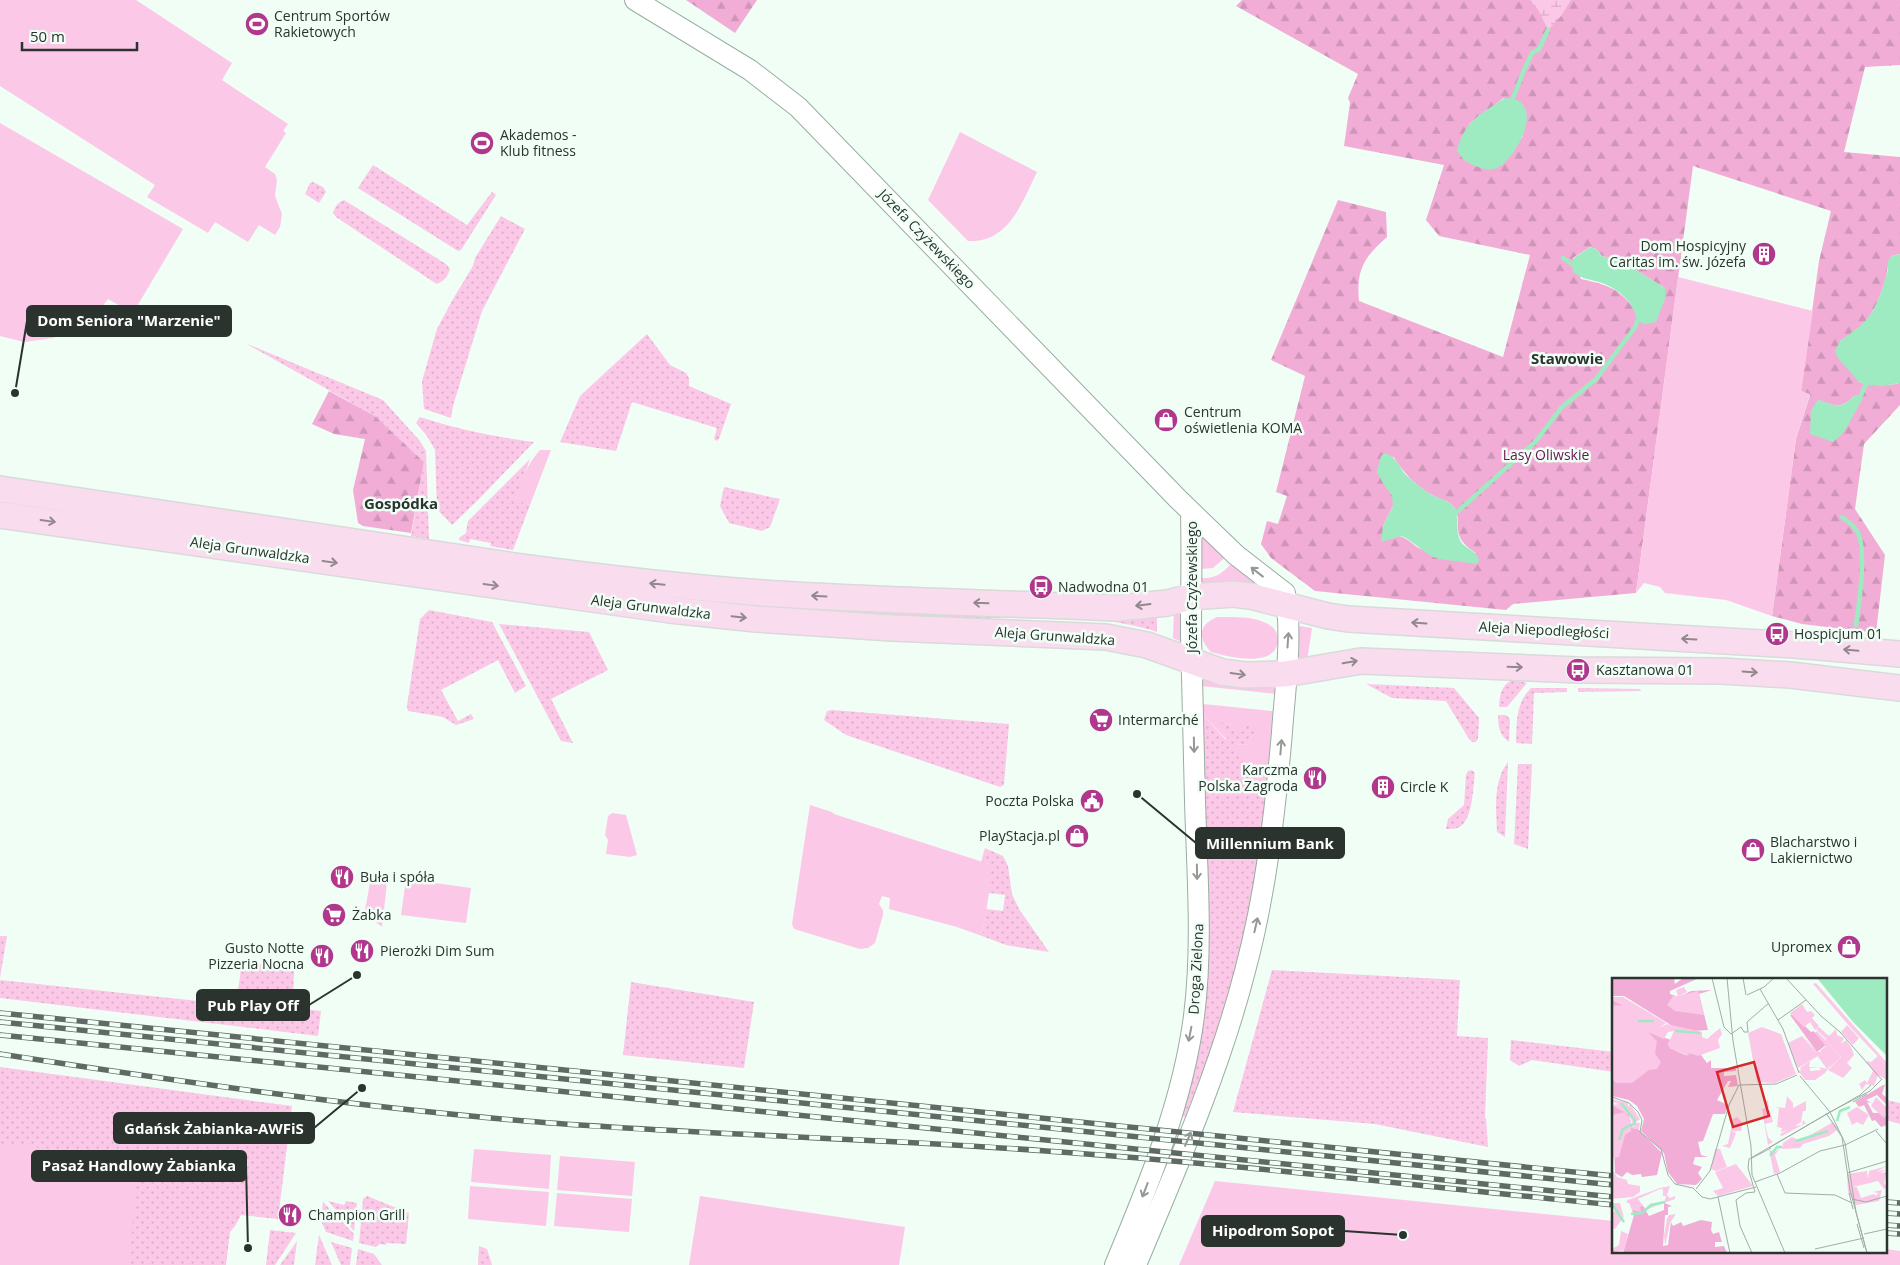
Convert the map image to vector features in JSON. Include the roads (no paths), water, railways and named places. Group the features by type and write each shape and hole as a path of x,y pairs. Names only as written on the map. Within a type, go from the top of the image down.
{"main road":[{"name":"Aleja Grunwaldzka","path":"0,490 515,566 710,589 827,597 1119,608 1167,603 1191,597"},
{"name":"Aleja Grunwaldzka","path":"0,514 670,610 756,619 892,628 1074,634 1106,637 1147,645 1222,672 1245,675 1294,672"},
{"name":"Aleja Niepodległości","path":"1191,597 1214,595 1250,596 1328,616 1348,619 1780,644 1900,654"},
{"path":"1294,672 1361,661 1569,669 1721,670 1790,675 1900,688"}],"street":[{"name":"Józefa Czyżewskiego","path":"635,0 750,70 798,107 1191,512 1236,555 1284,592 1294,672"},
{"name":"Józefa Czyżewskiego","path":"1191,512 1192,661"},
{"name":"Droga Zielona","path":"1115,1265 1151,1174 1170,1117 1184,1068 1194,1017 1198,968 1198,918 1192,661"},
{"path":"1136,1265 1195,1121 1220,1054 1245,972 1259,914 1270,848 1294,672"}],"waterway":[{"path":"1513,98 1532,53 1539,49 1548,30"},
{"path":"1563,258 1572,264"},
{"path":"1456,513 1536,441 1561,408 1596,379 1636,326 1637,321"},
{"path":"1861,395 1866,384"},
{"path":"1842,517 1855,528 1861,541 1862,565 1856,625"}],"railway":[{"path":"0,1013 1612,1176"},
{"path":"0,1022 1612,1185"},
{"path":"0,1035 1612,1197"},
{"path":"0,1054 262,1092 459,1115 590,1126 916,1143 1117,1156 1612,1205"},
{"path":"1888,1202 1900,1203"},
{"path":"1888,1213 1900,1214"},
{"path":"1888,1225 1900,1226"},
{"path":"1888,1233 1900,1234"}],"place":[{"name":"Centrum Sportów Rakietowych","path":"257,24"},
{"name":"Akademos - Klub fitness","path":"482,143"},
{"name":"Dom Hospicyjny Caritas im. św. Józefa","path":"1764,254"},
{"name":"Dom Seniora \"Marzenie\"","path":"15,393"},
{"name":"Centrum oświetlenia KOMA","path":"1166,420"},
{"name":"Nadwodna 01","path":"1041,587"},
{"name":"Hospicjum 01","path":"1777,634"},
{"name":"Kasztanowa 01","path":"1578,670"},
{"name":"Intermarché","path":"1101,720"},
{"name":"Karczma Polska Zagroda","path":"1315,778"},
{"name":"Circle K","path":"1383,787"},
{"name":"Millennium Bank","path":"1137,794"},
{"name":"Poczta Polska","path":"1092,801"},
{"name":"PlayStacja.pl","path":"1077,836"},
{"name":"Blacharstwo i Lakiernictwo","path":"1753,850"},
{"name":"Buła i spóła","path":"342,877"},
{"name":"Żabka","path":"334,915"},
{"name":"Upromex","path":"1849,947"},
{"name":"Pierożki Dim Sum","path":"362,951"},
{"name":"Gusto Notte Pizzeria Nocna","path":"322,956"},
{"name":"Pub Play Off","path":"357,975"},
{"name":"Gdańsk Żabianka-AWFiS","path":"362,1088"},
{"name":"Champion Grill","path":"290,1215"},
{"name":"Hipodrom Sopot","path":"1403,1235"},
{"name":"Pasaż Handlowy Żabianka","path":"248,1248"}],"district":[{"name":"Stawowie","path":"1567,359"},
{"name":"Gospódka","path":"401,504"}],"park label":[{"name":"Lasy Oliwskie","path":"1546,455"}]}
